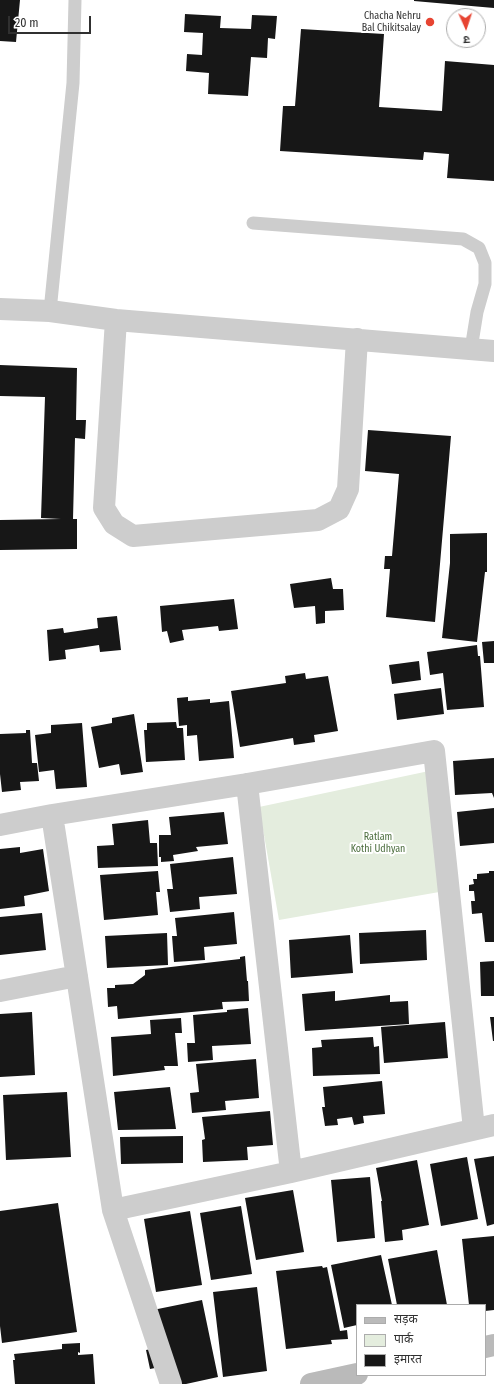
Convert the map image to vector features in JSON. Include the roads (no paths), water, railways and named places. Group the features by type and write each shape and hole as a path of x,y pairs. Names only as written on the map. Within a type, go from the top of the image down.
{"main road":[{"path":"311,1384 356,1374"}],"street":[{"path":"0,309 50,311 116,320 494,351"},
{"path":"116,320 104,508 114,524 133,536 318,520 339,509 348,489 357,339"},
{"path":"0,825 434,751 484,1127 291,1172 113,1210"},
{"path":"247,784 291,1172"},
{"path":"52,815 113,1210 171,1384"},
{"path":"0,991 77,976"}],"lane":[{"path":"50,311 73,83 75,0"},
{"path":"253,223 462,239 479,248 485,263 485,284 477,312 471,349"}],"place":[{"name":"Chacha Nehru Bal Chikitsalay","path":"430,22"}],"park label":[{"name":"Ratlam Kothi Udhyan","path":"378,842"}]}
